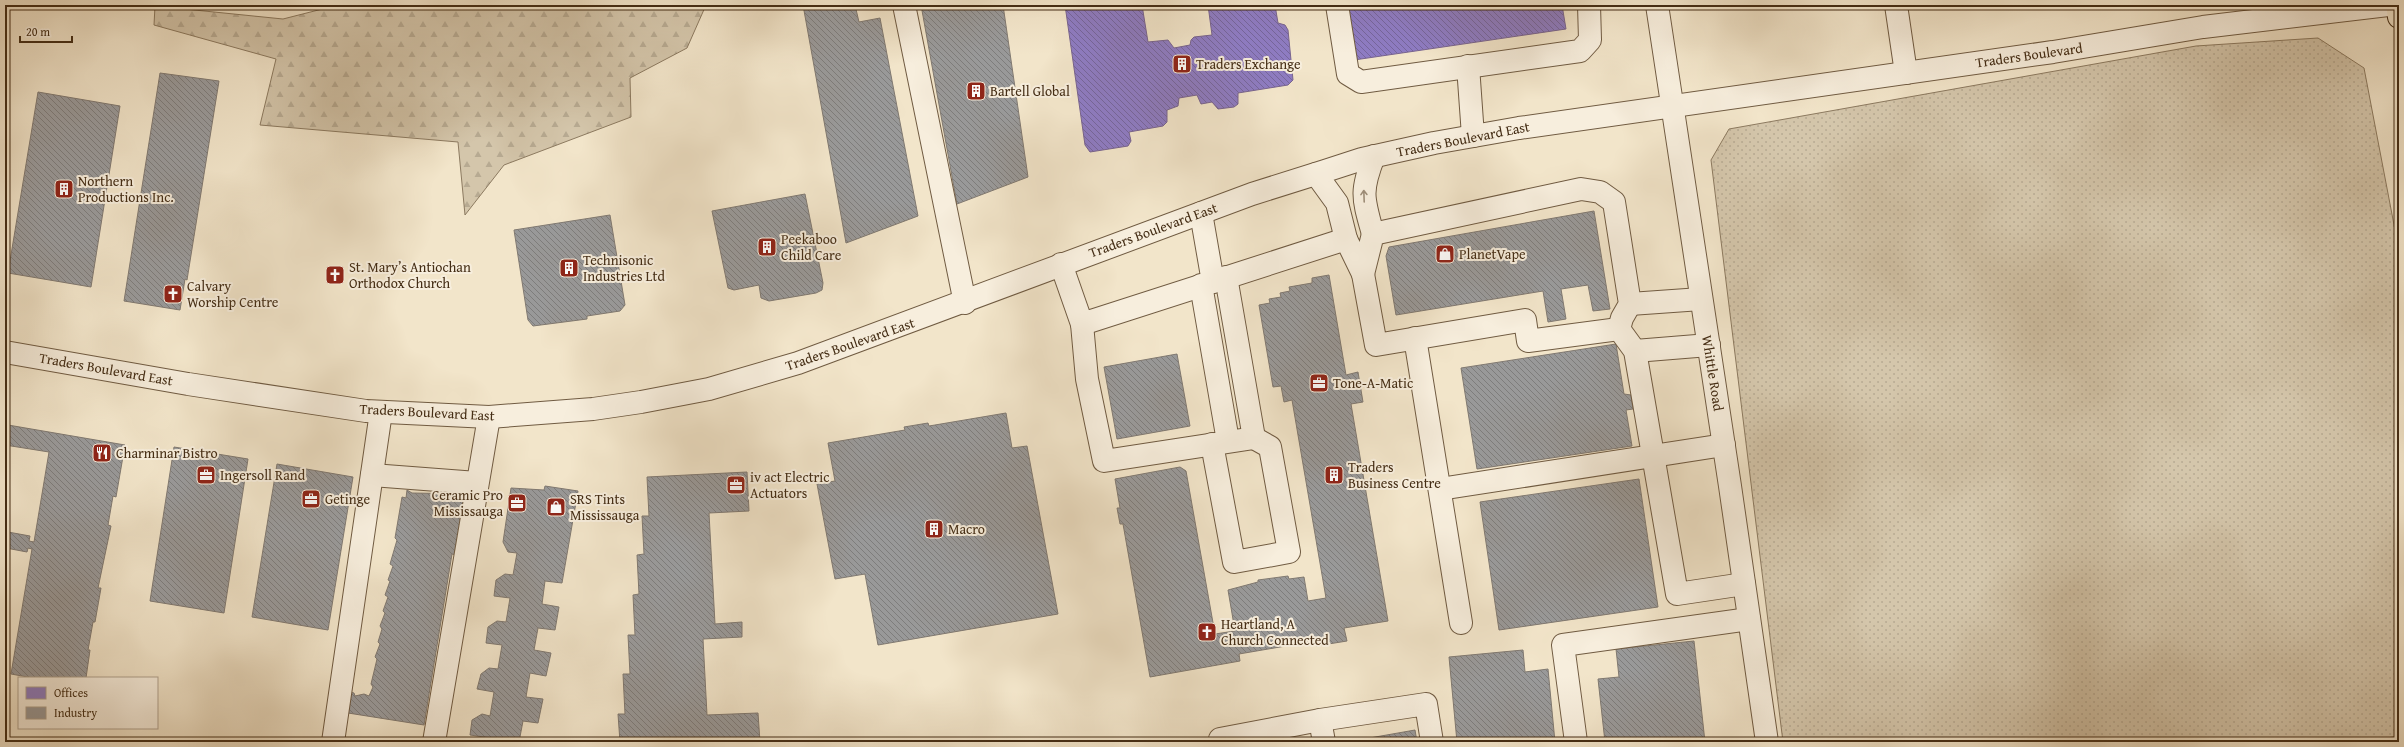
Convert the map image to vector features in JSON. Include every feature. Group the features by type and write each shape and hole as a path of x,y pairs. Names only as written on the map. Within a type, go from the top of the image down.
{"main road":[{"path":"2397,5 2399,17"}],"street":[{"path":"904,5 965,303"},
{"path":"1337,5 1348,74 1361,82 1580,51 1590,40 1589,5"},
{"name":"Whittle Road","path":"1657,5 1671,107 1709,345 1750,619 1767,742"},
{"path":"1896,5 1906,73"},
{"name":"Traders Boulevard","path":"1671,107 2109,44 2203,27 2388,5"},
{"path":"1468,66 1473,136"},
{"name":"Traders Boulevard East","path":"5,352 188,384 381,412 489,417 593,409 709,389 798,363 965,303 1061,264 1201,213 1374,156 1473,136 1671,107"},
{"path":"1363,274 1373,234 1364,194 1364,181 1374,156"},
{"path":"1316,174 1337,203 1346,239 1363,274 1376,345 1525,320 1528,341 1619,329"},
{"path":"1373,234 1581,189 1600,192 1614,202 1630,304 1622,318 1619,329"},
{"path":"1201,213 1214,281 1254,438"},
{"path":"1082,324 1346,239"},
{"path":"1061,264 1082,324 1087,379 1104,461 1220,443 1254,438 1270,447 1289,552 1234,562 1220,443 1214,281"},
{"path":"1630,304 1701,299"},
{"path":"1619,329 1635,351 1677,594 1744,584"},
{"path":"1415,338 1462,623"},
{"path":"1635,351 1709,345"},
{"path":"333,742 381,412"},
{"path":"434,742 489,417"},
{"path":"1440,489 1724,445"},
{"path":"372,475 477,483"},
{"path":"1576,742 1563,645 1750,619"},
{"path":"1215,741 1320,720 1426,704 1432,742"},
{"path":"1320,720 1324,742"}],"green space":[{"path":"338,5 706,5 687,48 630,78 631,117 504,165 465,215 458,142 260,125 276,59 154,25 155,6 283,19"},
{"path":"2318,38 2364,68 2399,251 2399,736 2362,742 1783,742 1711,160 1729,129 2196,46"}],"building: Offices":[{"name":"Traders Exchange","path":"1065,5 1142,5 1148,42 1168,40 1174,48 1190,45 1191,40 1194,37 1212,35 1208,5 1275,5 1278,23 1285,25 1288,30 1293,80 1288,85 1238,93 1238,104 1234,107 1218,109 1212,102 1201,104 1197,95 1179,98 1178,106 1167,110 1167,122 1163,126 1129,132 1131,141 1128,146 1090,152 1085,145"},
{"path":"1346,5 1562,5 1566,29 1354,60"}],"building: Industry":[{"path":"803,5 855,5 859,22 880,18 918,216 846,243"},
{"name":"Bartell Global","path":"921,5 1003,5 1028,177 957,204"},
{"path":"160,73 219,81 187,280 185,279 180,310 124,301"},
{"name":"Northern Productions Inc.","path":"38,92 120,106 91,287 8,273"},
{"name":"Peekaboo Child Care","path":"805,194 823,283 822,290 816,293 769,301 761,298 759,285 734,290 728,288 712,211"},
{"path":"1594,211 1610,309 1593,311 1588,285 1561,289 1566,319 1548,322 1543,291 1396,315 1386,256 1389,247"},
{"name":"Technisonic Industries Ltd","path":"610,215 625,305 620,311 587,316 587,319 533,326 528,320 514,230"},
{"name":"Traders Business Centre","path":"1329,275 1346,375 1358,372 1363,402 1351,404 1388,621 1344,628 1347,641 1316,646 1315,641 1239,654 1240,661 1150,677 1123,524 1120,524 1117,508 1120,508 1115,479 1180,467 1186,471 1215,634 1235,631 1228,590 1258,582 1258,580 1288,576 1289,579 1304,577 1308,601 1326,598 1292,400 1284,402 1281,386 1273,387 1259,305 1270,303 1269,299 1281,297 1280,293 1290,291 1289,287 1312,283 1312,278"},
{"path":"1616,344 1624,394 1631,395 1633,409 1626,410 1632,446 1477,469 1461,368"},
{"path":"1177,354 1190,426 1117,439 1104,367"},
{"name":"Macro","path":"1006,413 1012,448 1027,446 1058,614 878,645 865,574 835,579 817,484 835,481 828,443 905,430 904,427 928,423 929,426"},
{"path":"8,425 125,445 116,497 113,496 108,525 111,526 98,588 101,588 88,650 90,650 86,677 28,677 11,674 32,549 28,548 27,552 6,548 8,532 30,536 29,541 34,542 49,452 5,445"},
{"path":"174,447 248,459 224,613 150,601"},
{"path":"277,464 353,477 328,630 252,617"},
{"path":"747,472 749,511 709,513 715,624 742,622 742,637 703,639 707,715 758,713 760,742 620,742 618,714 625,714 623,674 630,674 628,635 635,635 633,595 639,594 637,555 644,554 642,516 649,516 647,477"},
{"path":"1639,479 1658,607 1499,630 1480,502"},
{"path":"545,486 578,491 562,583 545,581 542,604 559,607 555,630 538,628 534,650 551,653 546,676 530,673 526,697 543,699 538,723 523,721 519,742 470,735 472,720 482,714 490,716 494,692 477,689 481,674 489,668 498,669 502,645 486,643 488,627 497,621 506,622 510,598 494,596 496,580 505,574 513,575 517,553 508,552 503,542 511,488 544,490"},
{"path":"407,490 412,493 470,494 461,556 452,554 424,725 348,713 350,692 354,693 355,696 364,694 369,696 373,687 371,684 377,659 375,657 380,644 378,642 382,629 380,626 385,613 383,611 388,597 385,595 393,566 390,564 397,540 395,538 402,497 406,498"},
{"path":"1694,641 1705,742 1605,742 1598,679 1619,677 1616,649"},
{"path":"1523,650 1525,672 1548,669 1555,742 1457,742 1449,657"},
{"path":"1415,730 1417,742 1347,742"},
{"path":"1305,740 1306,742 1285,742"}],"place":[{"name":"Traders Exchange","path":"1182,64"},
{"name":"Bartell Global","path":"976,91"},
{"name":"Northern Productions Inc.","path":"64,189"},
{"name":"Peekaboo Child Care","path":"767,247"},
{"name":"PlanetVape","path":"1445,254"},
{"name":"Technisonic Industries Ltd","path":"569,268"},
{"name":"St. Mary’s Antiochan Orthodox Church","path":"335,275"},
{"name":"Calvary Worship Centre","path":"173,294"},
{"name":"Tone-A-Matic","path":"1319,383"},
{"name":"Charminar Bistro","path":"102,453"},
{"name":"Ingersoll Rand","path":"206,475"},
{"name":"Traders Business Centre","path":"1334,475"},
{"name":"iv act Electric Actuators","path":"736,485"},
{"name":"Getinge","path":"311,499"},
{"name":"Ceramic Pro Mississauga","path":"517,503"},
{"name":"SRS Tints Mississauga","path":"556,507"},
{"name":"Macro","path":"934,529"},
{"name":"Heartland, A Church Connected","path":"1207,632"}]}
